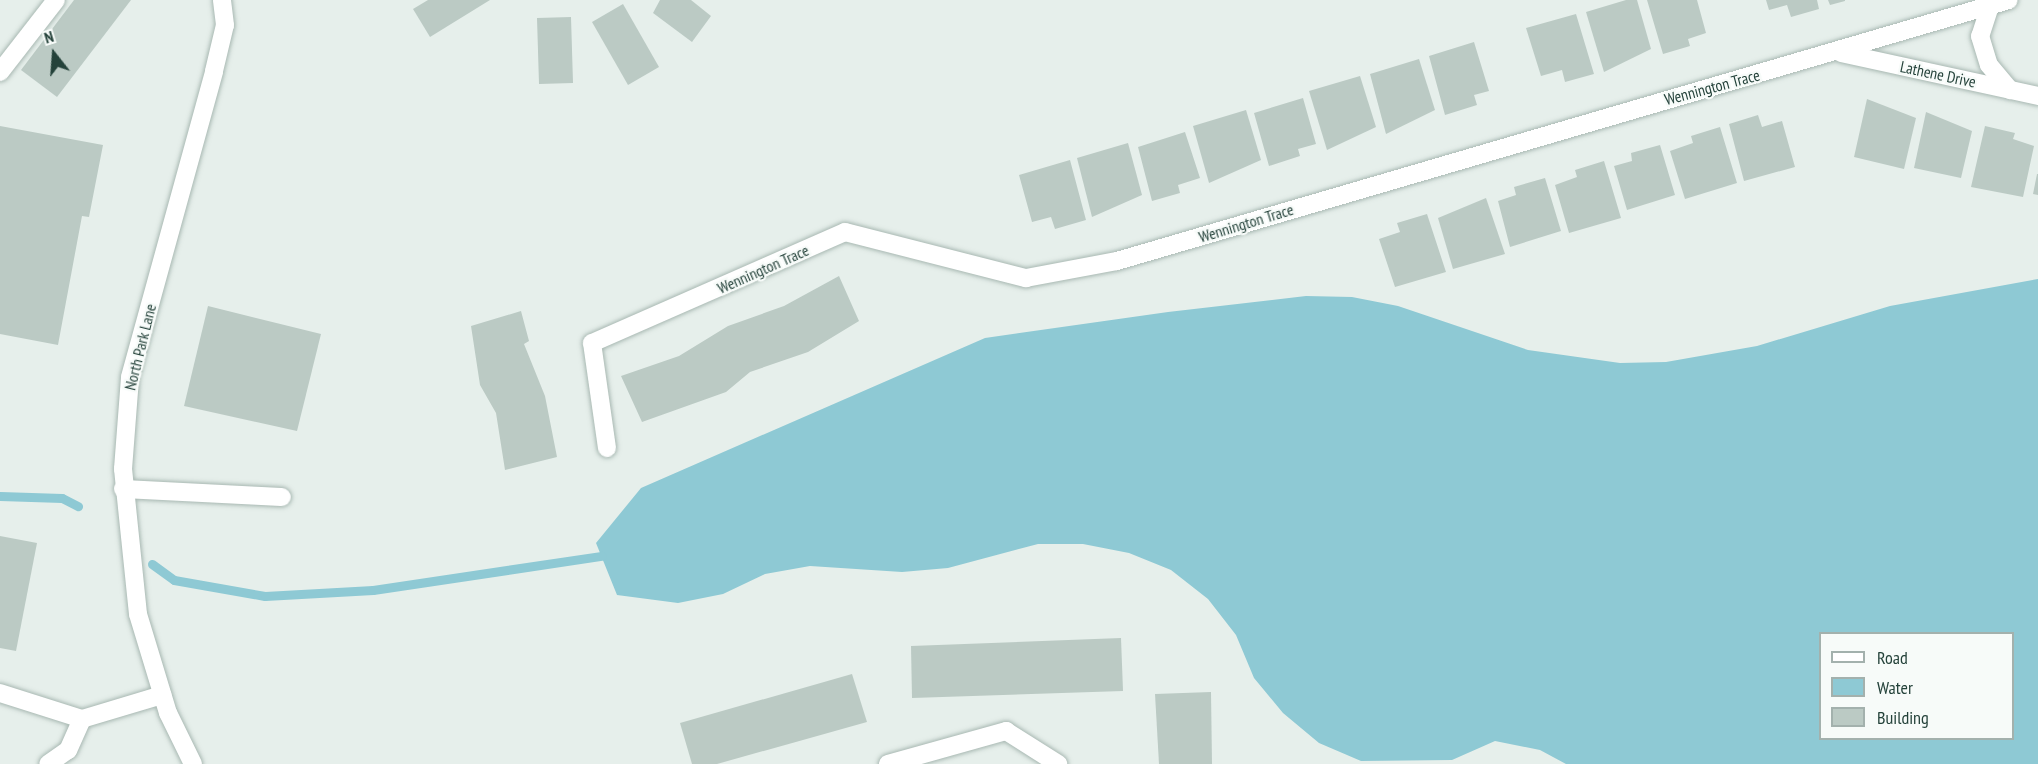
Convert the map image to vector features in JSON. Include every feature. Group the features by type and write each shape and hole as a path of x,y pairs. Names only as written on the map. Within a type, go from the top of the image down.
{"street":[{"path":"0,72 56,0"},
{"name":"North Park Lane","path":"193,764 162,695 138,614 123,489 130,377 220,48 225,25 222,0"},
{"name":"Wennington Trace","path":"607,448 592,343 845,232 1026,278 1117,261 1838,52 2009,0"},
{"path":"1990,6 1980,36 1989,65 2010,90"},
{"name":"Lathene Drive","path":"1838,52 2038,96"},
{"path":"123,489 282,497"},
{"path":"0,693 82,719 162,695"},
{"path":"48,764 68,750 82,719"},
{"path":"888,764 1006,731 1058,764"}],"water":[{"path":"2038,279 2038,764 1566,764 1540,750 1495,741 1452,760 1361,761 1319,743 1283,713 1254,678 1236,635 1208,599 1171,570 1129,553 1083,544 1038,544 948,568 902,572 810,566 765,574 723,594 678,603 617,595 596,543 641,488 985,338 1168,312 1306,296 1352,297 1398,306 1528,350 1620,363 1666,362 1757,346 1890,306"}],"building":[{"path":"74,0 131,0 57,97 21,70"},
{"path":"428,0 490,0 430,37 413,9"},
{"path":"660,0 691,0 711,16 692,42 653,13"},
{"path":"1626,0 1637,0 1651,49 1604,72 1586,12"},
{"path":"1647,0 1697,0 1706,33 1688,39 1690,46 1663,54"},
{"path":"1766,0 1817,0 1819,9 1791,17 1787,5 1769,10"},
{"path":"1828,0 1845,0 1845,1 1830,5"},
{"path":"623,4 659,67 628,85 592,22"},
{"path":"1576,14 1594,74 1565,82 1562,70 1541,76 1526,28"},
{"path":"571,17 573,83 539,84 537,18"},
{"path":"1474,42 1489,91 1474,95 1477,105 1445,115 1429,56"},
{"path":"1419,59 1435,110 1386,134 1370,74"},
{"path":"1360,76 1376,127 1327,150 1309,91"},
{"path":"1303,98 1316,144 1298,149 1300,156 1269,166 1254,113"},
{"path":"1867,99 1916,118 1904,169 1854,157"},
{"path":"1246,110 1261,160 1209,183 1193,126"},
{"path":"1926,112 1972,131 1961,178 1914,168"},
{"path":"1758,115 1762,127 1782,121 1795,167 1744,181 1729,124"},
{"path":"0,126 103,145 89,217 82,216 58,345 0,334"},
{"path":"1985,126 2015,133 2013,139 2034,146 2023,197 1971,187"},
{"path":"1720,127 1737,183 1685,199 1670,151 1693,143 1691,136"},
{"path":"1185,132 1200,178 1178,185 1180,193 1152,201 1138,147"},
{"path":"1128,143 1142,195 1092,217 1077,158"},
{"path":"1660,145 1675,195 1627,210 1614,166 1632,161 1631,153"},
{"path":"1070,160 1086,220 1055,229 1051,217 1032,222 1019,175"},
{"path":"1604,161 1621,218 1569,233 1555,185 1577,177 1575,170"},
{"path":"2038,174 2038,195 2033,194"},
{"path":"1545,178 1561,231 1510,247 1498,201 1516,195 1514,187"},
{"path":"1486,198 1505,254 1453,269 1438,218"},
{"path":"1427,214 1446,272 1395,287 1379,239 1400,232 1397,223"},
{"path":"839,276 859,321 808,352 750,372 726,392 642,422 621,376 679,356 728,326 784,306"},
{"path":"208,306 321,334 297,431 184,406"},
{"path":"521,311 529,341 524,344 545,396 557,457 505,470 496,413 480,385 471,326"},
{"path":"0,536 37,543 16,651 0,648"},
{"path":"1121,638 1123,691 912,698 911,646"},
{"path":"852,674 867,722 717,764 692,764 680,723"},
{"path":"1211,692 1212,764 1159,764 1155,694"}],"waterway":[{"path":"0,496 62,498 78,506"},
{"path":"152,564 174,580 265,596 373,590 601,556"}]}
